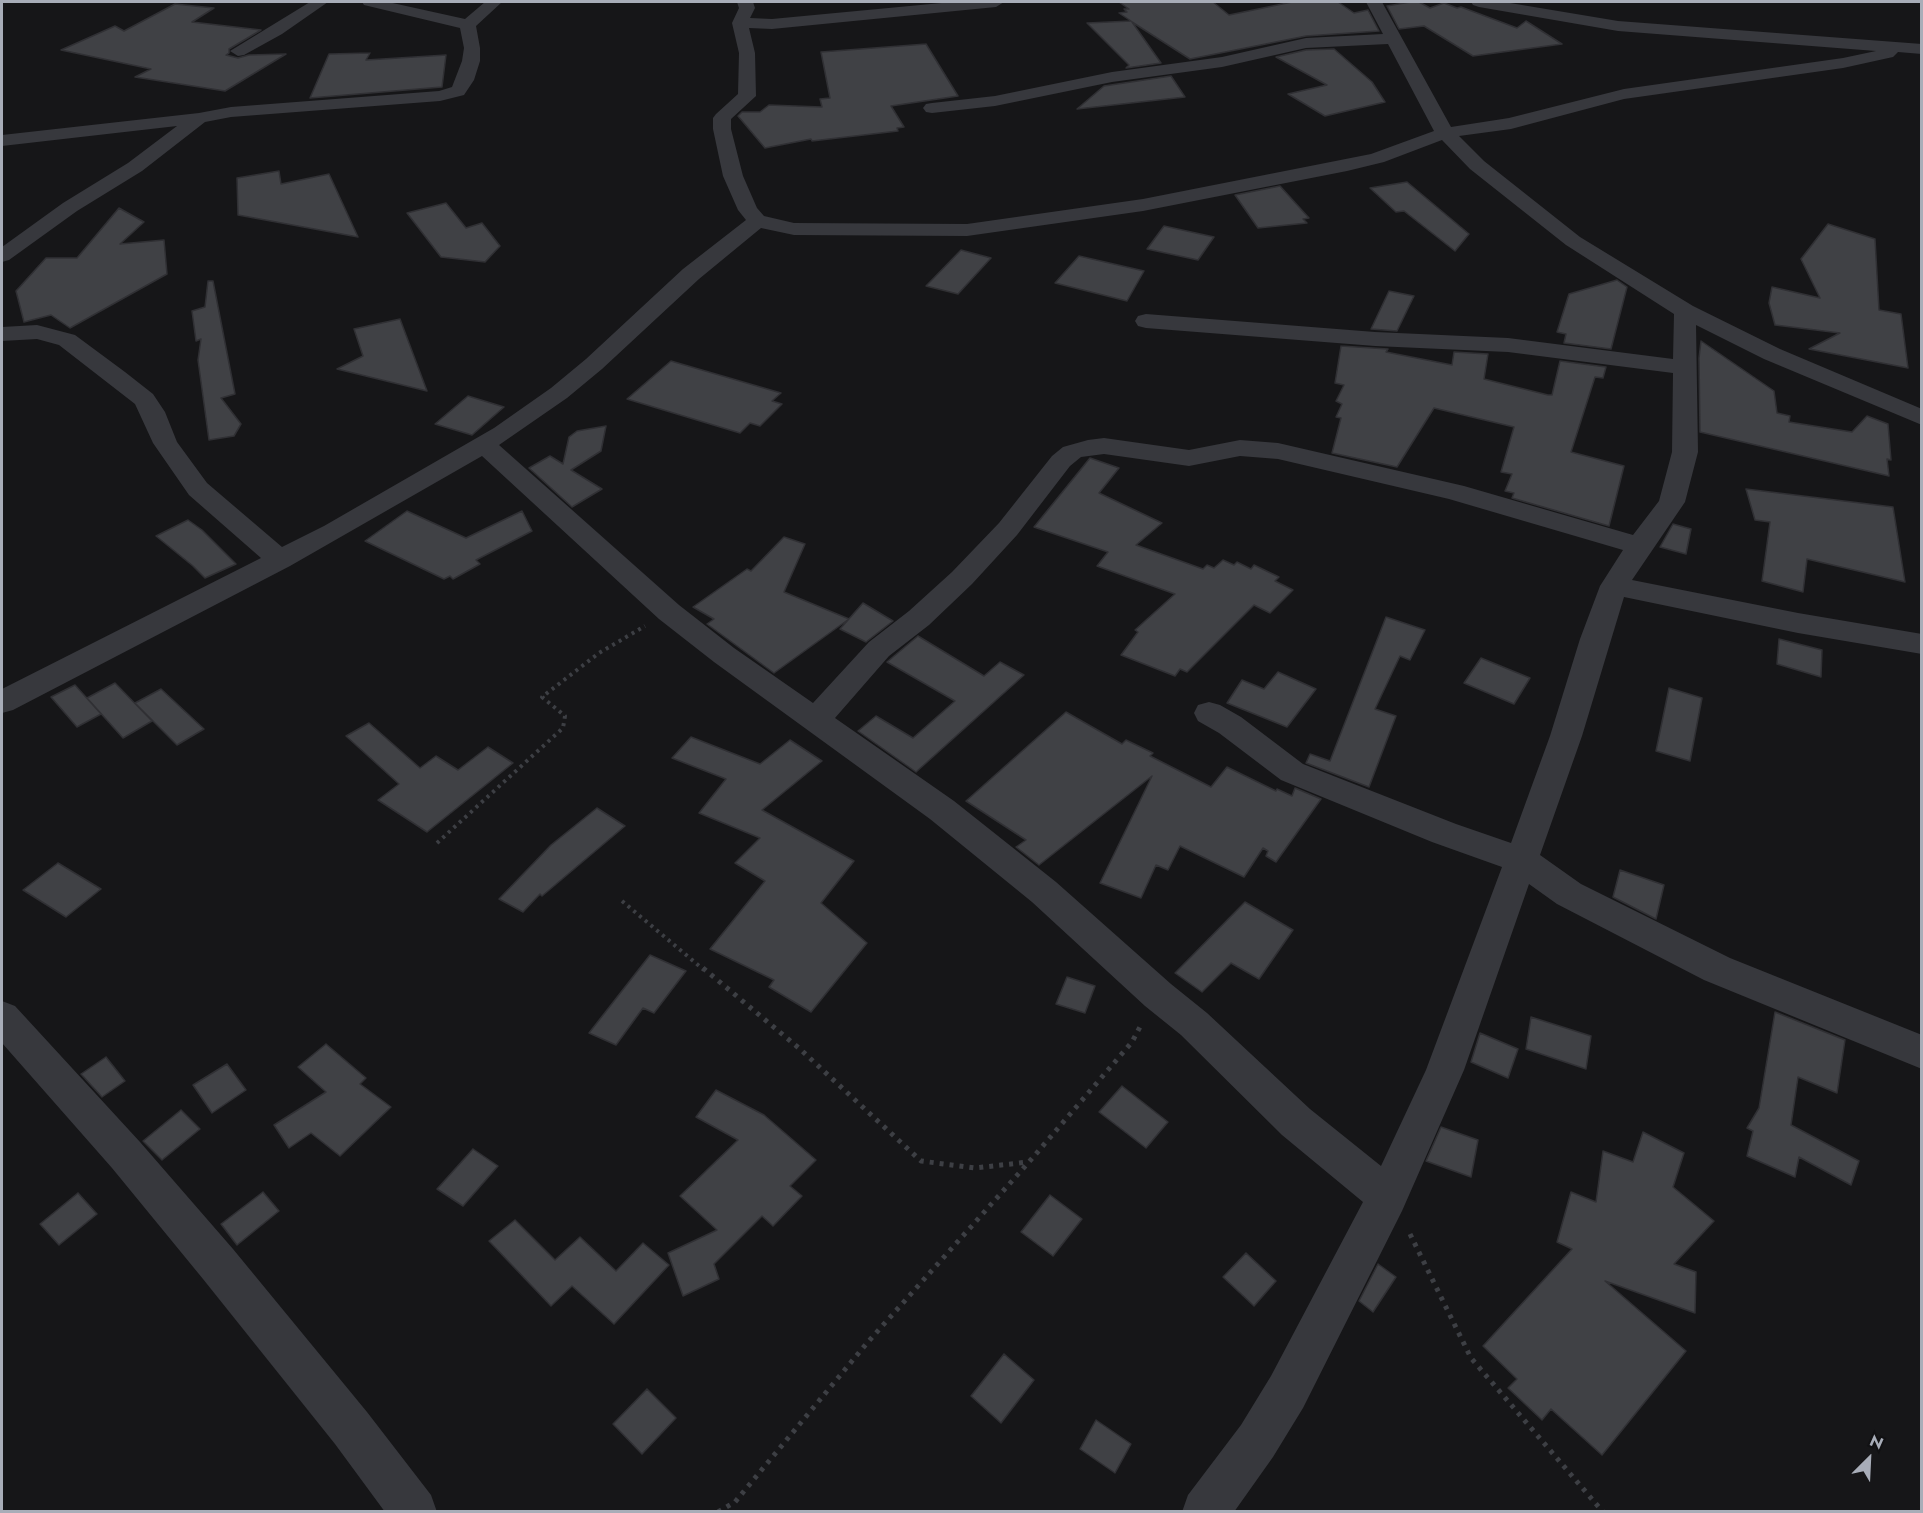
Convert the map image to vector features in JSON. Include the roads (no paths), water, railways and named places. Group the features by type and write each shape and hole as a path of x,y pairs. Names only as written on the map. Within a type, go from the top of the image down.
{"street":[{"path":"238,51 276,31 320,2"},
{"path":"370,2 468,25"},
{"path":"468,25 494,2"},
{"path":"996,2 772,24 742,12 747,53 747,96 722,118 722,129 734,176 748,210 757,221 794,229 966,230 1143,205 1347,165 1377,158 1445,133 1510,123 1624,94 1843,63 1887,53 1895,46"},
{"path":"1374,2 1392,39 1431,103 1445,133 1477,165 1573,241 1685,311 1820,376 1922,418"},
{"path":"1479,2 1617,26 1922,49"},
{"path":"2,140 200,118 231,112 440,96 458,91 465,80 471,61 472,48 468,25"},
{"path":"932,108 995,101 1101,79 1222,62 1306,43 1392,39"},
{"path":"2,256 89,195 135,167 200,118"},
{"path":"2,702 333,532 512,427 559,393 691,274 757,221"},
{"path":"1205,1512 1257,1441 1287,1392 1388,1197 1445,1071 1566,736 1595,639 1614,586 1639,546 1672,502 1679,480 1685,452 1685,311"},
{"path":"1146,321 1375,339 1508,345 1684,367"},
{"path":"2,334 37,332 67,340 117,377 144,399 153,412 165,443 198,489 280,560"},
{"path":"483,444 669,612 724,655 942,810 1044,892 1158,995 1210,1038 1296,1122 1388,1197"},
{"path":"815,720 879,649 919,618 962,578 1008,529 1061,461 1072,452 1088,448 1104,446 1189,458 1240,448 1278,452 1455,492 1639,546"},
{"path":"1614,586 1922,645"},
{"path":"1209,713 1230,725 1292,772 1444,833 1521,860 1569,894 1716,969 1922,1053"},
{"path":"2,1017 126,1155 218,1264 351,1428 414,1512"}]}
